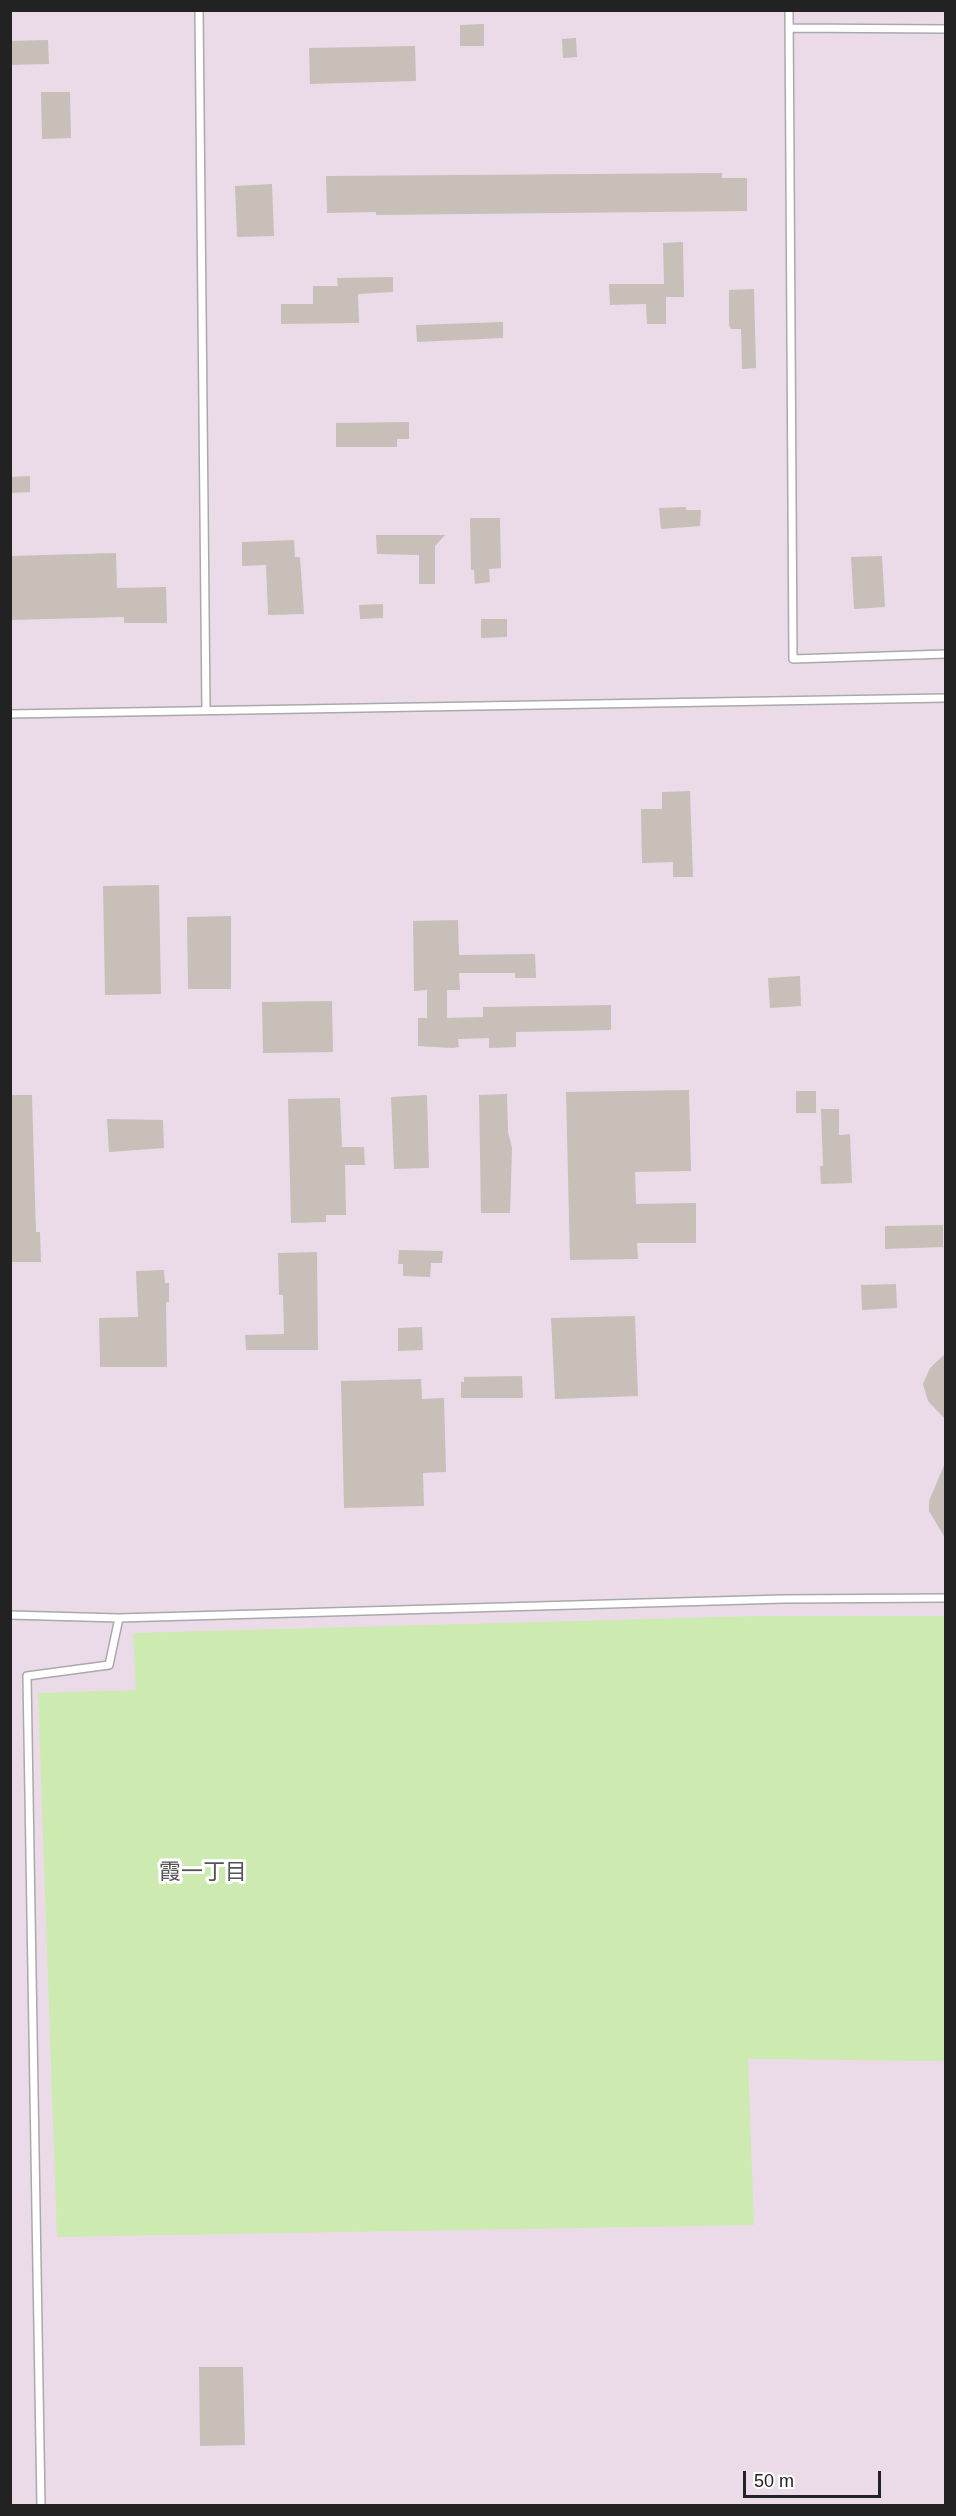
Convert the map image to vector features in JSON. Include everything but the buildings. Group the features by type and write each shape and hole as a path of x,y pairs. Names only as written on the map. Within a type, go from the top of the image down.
{"lane":[{"path":"199,10 206,710"},
{"path":"789,10 793,659 945,654"},
{"path":"789,28 945,29"},
{"path":"10,714 945,698"},
{"path":"10,1615 119,1618 783,1599 945,1598"},
{"path":"41,2505 27,1676 109,1665 119,1618"}],"shaded area":[{"path":"11,11 945,11 945,2505 11,2506"}],"green space":[{"path":"755,1616 945,1616 945,2061 748,2059 754,2225 57,2237 38,1693 136,1690 133,1633"}],"district":[{"name":"霞一丁目","path":"203,1873"}]}
